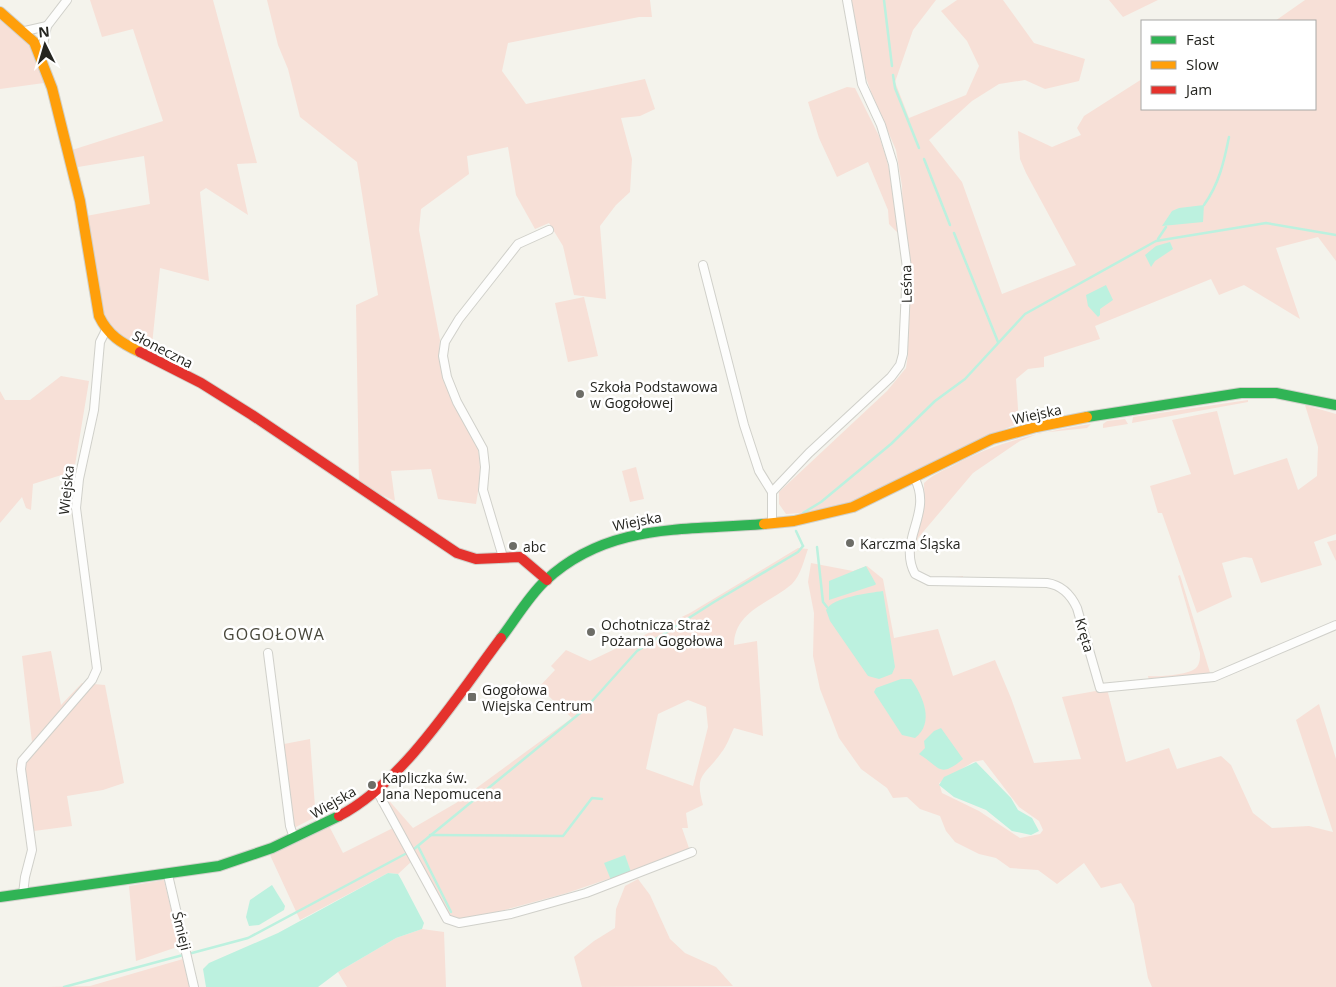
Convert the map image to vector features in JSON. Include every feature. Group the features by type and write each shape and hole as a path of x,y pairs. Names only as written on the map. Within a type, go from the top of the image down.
{"street":[{"path":"41,54 46,26 67,0"},
{"name":"Leśna","path":"772,492 809,453 891,377 900,365 903,354 907,268 893,164 881,125 862,84 846,0"},
{"path":"0,12 25,31 41,54 60,114 75,176 97,307 106,330"},
{"path":"25,31 46,26"},
{"path":"503,557 483,490 485,467 483,449 457,402 447,377 443,356 444,342 459,319 518,244 549,230"},
{"path":"703,265 744,425 759,470 772,492 772,522"},
{"name":"Słoneczna","path":"106,330 135,351 201,383 252,414 458,553 476,559 523,558 547,580"},
{"name":"Wiejska","path":"23,894 32,850 21,769 22,761 92,680 97,668 76,508 79,479 94,410 100,342 106,330"},
{"name":"Wiejska","path":"0,897 168,875 224,865 294,838 342,814 377,790 410,757 547,580 562,566 584,552 628,534 813,518 848,509 882,496 996,438 1030,428 1078,419 1248,393 1284,394 1336,405"},
{"name":"Kręta","path":"915,479 922,496 910,546 911,564 915,574 929,581 1046,583 1059,587 1067,593 1077,608 1100,688 1214,677 1258,660 1336,625"},
{"path":"268,653 290,826 294,838"},
{"path":"377,790 447,919 459,923 511,914 586,893 692,852"},
{"name":"Śmieji","path":"168,875 194,987"}],"shaded area":[{"path":"90,0 213,0 257,163 237,164 248,215 206,188 200,192 209,281 160,268 151,354 116,334 107,325 103,317 93,274 86,216 150,204 144,156 78,167 72,150 163,121 133,29 102,37"},
{"path":"267,0 650,0 652,17 639,17 508,43 502,71 526,104 645,79 655,109 640,116 621,118 632,159 630,192 616,205 600,226 606,299 574,295 563,246 549,223 535,229 516,195 508,147 467,156 469,174 421,209 419,230 440,340 440,363 450,395 478,450 480,471 476,504 438,499 431,469 391,471 395,501 359,485 356,305 378,295 357,162 300,117 288,69 278,45"},
{"path":"851,0 936,0 913,30 895,82 909,118 966,95 979,66 967,41 941,11 957,0 1003,0 1034,43 1085,59 1079,81 1045,89 1025,80 999,84 972,101 929,140 962,182 1002,294 1076,265 1026,173 1020,159 1018,131 1052,147 1081,135 1077,128 1084,116 1141,80 1141,110 1316,110 1316,20 1276,20 1305,0 1336,0 1336,261 1318,237 1276,248 1300,319 1244,285 1219,295 1211,279 1095,326 1100,339 1044,357 1044,367 1028,369 1016,379 1019,423 877,492 848,503 818,510 786,514 779,504 779,492 887,391 906,368 908,354 902,186 896,150 871,92 859,57"},
{"path":"1109,0 1158,0 1123,17"},
{"path":"0,18 18,33 29,46 37,61 44,83 0,89"},
{"path":"847,87 855,88 879,136 894,190 898,233 889,224 888,210 868,162 837,177 819,138 808,102"},
{"path":"1204,205 1203,222 1162,226 1172,211 1179,208"},
{"path":"1170,242 1173,249 1155,261 1151,267 1145,255 1156,246"},
{"path":"1106,285 1113,300 1100,309 1098,317 1088,306 1086,295"},
{"path":"584,297 598,356 568,362 555,303"},
{"path":"61,376 89,381 74,471 33,484 31,510 26,508 22,497 0,523 0,391 5,400 30,400"},
{"path":"1248,400 1248,402 1132,423 1133,417"},
{"path":"1305,405 1336,414 1336,534 1314,542 1322,565 1261,583 1252,558 1244,557 1222,563 1232,597 1197,613 1162,513 1158,513 1150,486 1191,474 1172,420 1217,411 1234,475 1287,458 1298,490 1317,476 1318,447"},
{"path":"1125,419 1128,424 1103,428 1103,424 1107,421"},
{"path":"1091,424 1087,428 1046,432 1073,427"},
{"path":"1036,435 1020,441 973,473 918,538 915,562 918,569 927,577 939,579 930,579 921,575 915,568 913,551 924,510 924,483 938,473 987,450"},
{"path":"636,467 644,499 630,502 622,471"},
{"path":"1336,540 1336,561 1327,542"},
{"path":"798,548 808,549 800,572 792,584 747,616 740,624 736,633 734,645 757,641 763,736 734,728 727,744 703,776 700,787 703,805 686,813 688,828 682,828 690,851 567,893 490,914 458,919 449,915 385,796 413,828 456,803 572,718 539,687 555,670 551,666 566,650 590,661 690,613","holes":["688,700 706,707 708,727 693,786 646,769 658,714"]},
{"path":"811,563 853,571 867,566 883,579 894,638 938,629 953,676 995,660 1011,698 1034,763 1081,759 1062,697 1107,689 1126,762 1169,748 1177,769 1221,756 1231,765 1253,813 1272,828 1309,826 1333,832 1296,720 1319,704 1336,759 1336,987 1152,987 1148,978 1134,904 1121,883 1101,888 1084,863 1057,884 1038,870 1010,868 996,858 979,854 955,842 946,831 940,816 920,809 907,797 893,798 887,788 861,769 839,738 820,689 813,656 814,613 808,582","holes":["983,760 1019,807 1039,821 1043,830 1040,834 1020,838 979,811 942,793 939,783 973,762"]},
{"path":"866,566 875,585 829,600 829,581"},
{"path":"1180,575 1211,676 1149,681 1148,676 1180,674 1196,668 1199,663 1200,653 1178,576"},
{"path":"963,576 963,578 944,579"},
{"path":"883,591 895,667 892,674 879,679 868,676 830,621 826,610 843,599"},
{"path":"51,651 61,705 82,683 105,685 124,783 103,790 67,796 72,826 34,831 27,838 16,764 32,742 22,656"},
{"path":"901,679 911,679 923,701 925,709 924,725 921,732 915,738 902,735 874,692 876,688"},
{"path":"941,728 963,759 944,770 936,767 919,754 925,748 924,741 934,731"},
{"path":"310,739 315,807 352,789 356,796 294,828 284,744"},
{"path":"976,762 1011,798 1018,810 1032,818 1039,831 1031,835 1012,831 986,810 954,797 939,785 944,777"},
{"path":"329,826 343,853 393,828 412,861 398,874 388,873 300,920 270,855"},
{"path":"625,855 631,872 611,880 604,863"},
{"path":"388,873 398,874 424,923 422,929 396,938 338,972 318,987 206,987 203,969 209,963 278,933"},
{"path":"638,879 650,895 670,939 685,953 716,967 733,986 582,987 574,957 594,941 615,928 616,909 625,886"},
{"path":"164,880 180,946 136,961 129,886"},
{"path":"272,885 285,906 284,910 259,925 249,926 246,917 250,900"},
{"path":"422,929 444,932 446,987 347,987 338,972 396,938"},
{"path":"183,959 190,987 47,987 90,986"}],"waterway":[{"path":"884,0 892,66"},
{"path":"893,75 895,88 919,148"},
{"path":"1204,205 1217,181 1229,137"},
{"path":"924,159 950,225"},
{"path":"803,513 821,502 891,444 935,401 965,379 1025,314 1156,241 1266,223 1336,235"},
{"path":"1158,239 1166,227"},
{"path":"954,233 998,342"},
{"path":"796,531 803,546"},
{"path":"414,849 585,709 637,651 798,552 803,546"},
{"path":"817,547 823,602 827,607"},
{"path":"430,835 563,836 592,798 602,799"},
{"path":"418,846 451,912"},
{"path":"192,953 248,938 407,853"},
{"path":"64,987 183,955"}],"traffic: fast":[{"path":"1087,417 1241,393 1276,393 1336,405"},
{"path":"501,638 527,601 545,581 569,562 595,548 621,539 648,533 764,524"},
{"path":"0,897 219,866 272,848 339,816"}],"traffic: slow":[{"path":"0,12 34,42 52,88 80,201 99,316 116,338 140,352"},
{"path":"764,524 794,521 853,507 992,439 1036,427 1087,417"}],"traffic: jam":[{"path":"140,352 201,383 252,415 457,553 476,559 520,557 547,580"},
{"path":"339,816 362,802 407,761 428,736 501,638"}],"place":[{"name":"Szkoła Podstawowa w Gogołowej","path":"580,394"},
{"name":"Karczma Śląska","path":"850,543"},
{"name":"abc","path":"513,546"},
{"name":"Ochotnicza Straż Pożarna Gogołowa","path":"591,632"},
{"name":"Gogołowa Wiejska Centrum","path":"472,697"},
{"name":"Kapliczka św. Jana Nepomucena","path":"372,785"}],"district":[{"name":"GOGOŁOWA","path":"274,634"}]}
